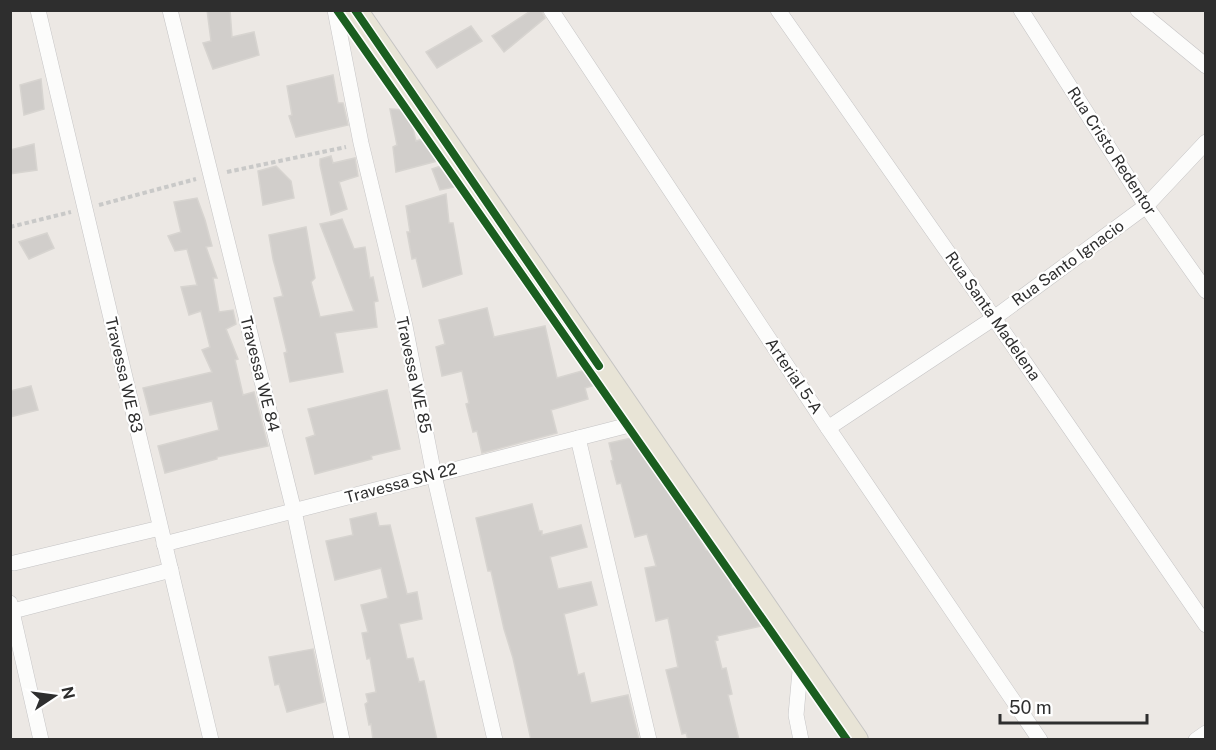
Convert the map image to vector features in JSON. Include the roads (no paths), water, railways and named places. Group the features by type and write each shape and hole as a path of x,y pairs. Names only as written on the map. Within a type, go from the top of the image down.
{"main road":[{"path":"355,10 856,740"}],"street":[{"name":"Travessa WE 83","path":"38,10 211,740"},
{"name":"Travessa WE 84","path":"170,10 294,511 342,740"},
{"name":"Travessa WE 85","path":"335,10 361,143 405,326 434,475 495,740"},
{"name":"Arterial 5-A","path":"551,10 828,428 1040,740"},
{"name":"Rua Santa Madelena","path":"778,10 1206,625"},
{"name":"Rua Cristo Redentor","path":"1021,10 1146,206 1206,291"},
{"path":"1138,10 1206,66"},
{"name":"Rua Santo Ignacio","path":"828,428 994,318 1146,206 1206,142"},
{"name":"Travessa SN 22","path":"164,544 637,423"},
{"path":"578,438 649,740"},
{"path":"10,548 12,565 160,528"},
{"path":"41,740 12,607 171,570"},
{"path":"801,660 796,716 801,740"},
{"path":"1196,740 1206,733"}]}
